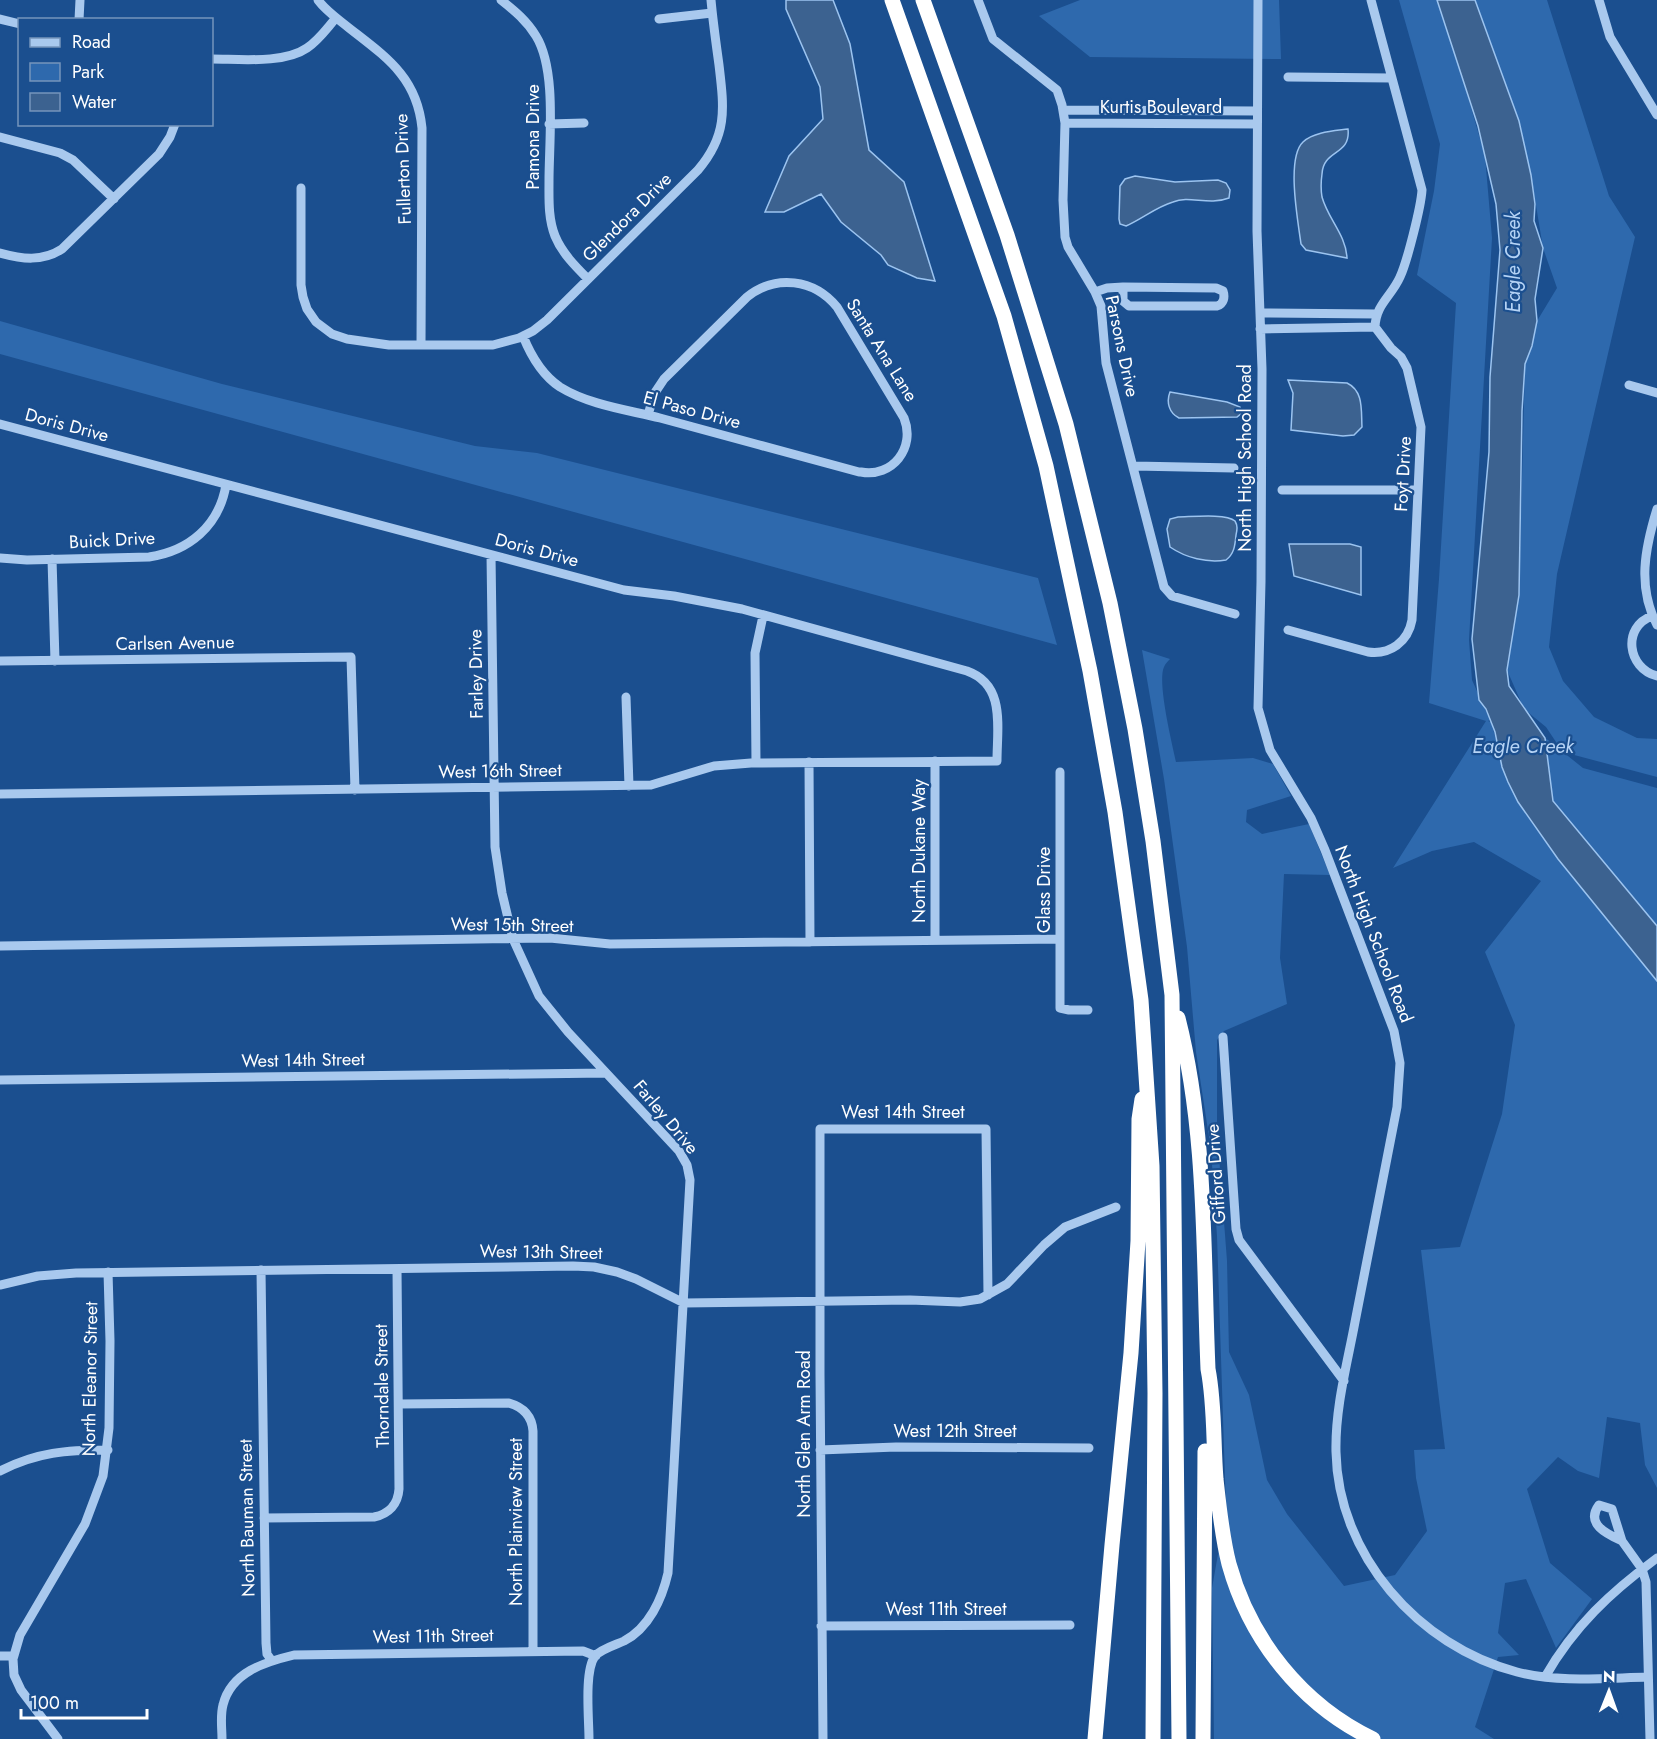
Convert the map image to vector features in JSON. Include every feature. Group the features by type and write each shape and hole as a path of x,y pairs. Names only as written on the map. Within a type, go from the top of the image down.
{"highway":[{"path":"892,0 1004,316 1046,466 1075,597 1103,742 1141,1000 1154,1223 1153,1739"},
{"path":"923,0 1026,291 1066,424 1110,603 1137,740 1153,841 1172,995 1179,1739"},
{"path":"1172,995 1189,1061 1200,1175 1208,1369 1211,1384 1216,1481 1225,1544 1236,1586 1245,1608 1273,1656 1299,1686 1330,1713 1373,1739"},
{"path":"1095,1739 1132,1342 1138,1241 1139,1119 1146,1066"},
{"path":"1203,1739 1205,1384 1208,1369"}],"street":[{"path":"79,18 80,0"},
{"name":"Fullerton Drive","path":"318,0 336,18 396,67 410,86 418,105 422,128 421,345"},
{"name":"Glendora Drive","path":"301,188 301,285 305,305 326,330 348,339 389,345 493,345 523,336 547,320 703,164 717,141 722,126 723,102 711,0"},
{"name":"Parsons Drive","path":"978,0 993,39 1057,90 1065,123 1063,200 1065,237 1070,252 1095,292 1101,312 1106,363 1166,590 1174,597 1235,614"},
{"name":"North High School Road","path":"1258,0 1261,582 1257,700 1270,750 1311,818 1325,850 1394,1031 1400,1063 1397,1107 1337,1426 1338,1473 1350,1523 1372,1569 1405,1608 1462,1649 1496,1665 1545,1677 1648,1677"},
{"path":"1260,329 1375,327 1376,314 1401,275 1422,194 1371,0"},
{"path":"1599,0 1610,37 1657,115"},
{"name":"Pamona Drive","path":"506,1 528,23 544,53 549,76 549,207 552,228 564,253 588,279"},
{"path":"659,19 712,13"},
{"path":"213,58 291,56 305,50 315,42 336,18"},
{"path":"0,19 18,24"},
{"path":"1288,77 1392,78"},
{"path":"1063,110 1257,111"},
{"path":"1124,123 1125,110"},
{"path":"1190,111 1190,123"},
{"path":"549,124 584,123"},
{"name":"Kurtis Boulevard","path":"1065,123 1257,124"},
{"path":"0,253 35,259 55,254 68,244 159,154 174,126"},
{"path":"0,137 60,153 73,160 114,199"},
{"name":"Santa Ana Lane","path":"648,415 654,394 664,379 747,297 760,288 776,283 800,283 825,294 837,307 904,418 908,434 905,450 896,463 878,472"},
{"path":"1095,292 1107,288 1123,287 1216,288 1222,291 1224,296 1221,304 1217,306 1129,306 1124,301 1123,287"},
{"path":"1260,313 1376,314"},
{"name":"Foyt Drive","path":"1288,630 1372,653 1388,651 1402,642 1412,620 1422,433 1407,368 1401,357 1390,348 1375,327"},
{"name":"El Paso Drive","path":"523,336 536,363 559,386 588,399 861,472 878,472"},
{"path":"1629,385 1657,393"},
{"name":"Doris Drive","path":"0,424 624,590 704,601 967,671 982,678 992,690 997,705 998,761"},
{"path":"1134,466 1234,468"},
{"name":"Buick Drive","path":"0,558 52,560 149,557 176,550 193,541 212,521 221,504 226,485"},
{"path":"1282,490 1418,490"},
{"path":"1657,509 1646,546 1644,570 1647,596 1657,625"},
{"name":"Farley Drive","path":"491,555 493,788 496,859 513,939 539,996 568,1032 679,1151 688,1168 691,1189 669,1564 666,1581 656,1606 644,1624 626,1640 596,1656"},
{"path":"52,560 54,661"},
{"path":"1652,615 1636,627 1631,646 1640,667 1657,676"},
{"path":"756,763 755,653 763,616"},
{"name":"Carlsen Avenue","path":"0,661 351,657 355,789"},
{"path":"626,697 629,786"},
{"name":"North Dukane Way","path":"935,761 935,940"},
{"name":"West 16th Street","path":"0,794 629,786 651,785 714,766 756,763 998,761"},
{"path":"809,762 810,942"},
{"name":"Glass Drive","path":"1060,772 1060,1008 1088,1010"},
{"name":"West 15th Street","path":"0,946 550,938 610,944 1060,939"},
{"name":"Gifford Drive","path":"1223,1037 1236,1229 1239,1240 1344,1381"},
{"name":"West 14th Street","path":"0,1080 606,1073"},
{"name":"West 14th Street","path":"820,1129 986,1129 988,1295"},
{"name":"North Glen Arm Road","path":"820,1129 823,1739"},
{"name":"West 13th Street","path":"0,1285 53,1274 108,1272 594,1267 636,1279 684,1303 820,1300 960,1302 980,1299 1011,1280 1044,1245 1065,1227 1116,1207"},
{"name":"Thorndale Street","path":"264,1518 374,1517 387,1512 396,1503 399,1489 397,1269"},
{"name":"North Bauman Street","path":"261,1270 266,1647 272,1661"},
{"name":"North Eleanor Street","path":"13,1656 20,1635 85,1524 98,1492 108,1450 110,1352 108,1272"},
{"name":"North Plainview Street","path":"399,1404 511,1403 524,1410 530,1417 533,1427 533,1651"},
{"name":"West 12th Street","path":"820,1450 896,1447 1089,1448"},
{"path":"0,1471 26,1459 49,1453 108,1450"},
{"path":"1622,1541 1642,1569 1646,1582 1650,1739"},
{"path":"1545,1677 1564,1647 1591,1613 1613,1592 1657,1558"},
{"name":"West 11th Street","path":"821,1626 1070,1625"},
{"name":"West 11th Street","path":"272,1661 294,1655 533,1651 584,1651 596,1656"},
{"path":"0,1656 13,1656 14,1674 19,1687 58,1739"},
{"path":"590,1739 589,1670 596,1656"},
{"path":"222,1739 222,1713 229,1690 242,1676 272,1661"}],"green space":[{"path":"1080,0 1279,0 1281,59 1090,57 1039,16"},
{"path":"1399,0 1440,0 1485,156 1492,238 1469,640 1472,680 1490,720 1488,721 1491,722 1507,779 1518,802 1558,859 1657,978 1657,1488 1645,1465 1640,1423 1607,1417 1599,1478 1578,1471 1558,1457 1527,1489 1550,1563 1592,1599 1556,1648 1526,1579 1505,1583 1498,1633 1519,1655 1498,1657 1475,1727 1494,1739 1214,1739 1212,1588 1226,1509 1217,1236 1211,1150 1196,1052 1187,947 1164,779 1142,650 1170,659 1164,667 1162,686 1176,762 1253,758 1273,764 1291,796 1247,810 1246,822 1262,834 1309,824 1330,875 1284,874 1280,958 1287,1004 1224,1031 1217,1040 1217,1129 1227,1261 1229,1352 1249,1395 1267,1480 1287,1514 1344,1586 1395,1575 1427,1531 1416,1478 1414,1450 1445,1449 1421,1250 1460,1247 1502,1114 1515,1025 1485,952 1541,881 1474,842 1432,851 1393,868 1486,721 1429,703 1456,303 1417,275 1434,191 1440,144"},
{"path":"1475,0 1547,0 1609,196 1635,237 1557,574 1549,647 1563,681 1594,717 1637,738 1657,739 1657,777 1563,752 1583,768 1657,788 1657,930 1553,801 1545,738 1560,748 1546,727 1524,709 1507,670 1519,595 1525,364 1532,346 1537,321 1557,288 1543,248 1519,121"},
{"path":"0,321 222,384 475,446 537,453 1038,578 1057,645 0,354"}],"water":[{"path":"786,0 833,0 850,44 869,150 904,182 935,281 917,278 888,265 881,255 841,222 821,194 784,212 765,212 789,156 823,119 820,87 786,9"},
{"name":"Eagle Creek","path":"1437,0 1475,0 1519,121 1531,175 1535,204 1534,221 1543,248 1535,299 1537,321 1532,346 1525,364 1519,595 1507,670 1509,686 1545,738 1553,801 1657,926 1657,981 1558,859 1518,802 1502,767 1495,732 1486,709 1479,700 1472,639 1489,452 1490,377 1500,250 1496,204 1478,126"},
{"path":"1348,129 1345,144 1327,160 1324,166 1321,186 1322,197 1344,242 1347,258 1306,250 1301,244 1294,175 1298,150 1303,142 1318,134"},
{"path":"1135,176 1175,182 1218,180 1226,183 1230,190 1229,198 1214,201 1179,200 1126,226 1120,224 1119,219 1120,186 1125,179"},
{"path":"1288,380 1347,383 1359,396 1362,427 1354,435 1343,436 1291,430 1293,393"},
{"path":"1170,392 1227,402 1240,407 1242,413 1237,417 1179,418 1169,407"},
{"path":"1216,516 1235,521 1237,530 1231,555 1226,560 1204,560 1183,554 1170,547 1167,529 1170,519"},
{"path":"1289,544 1350,544 1361,547 1361,595 1294,576"}]}
